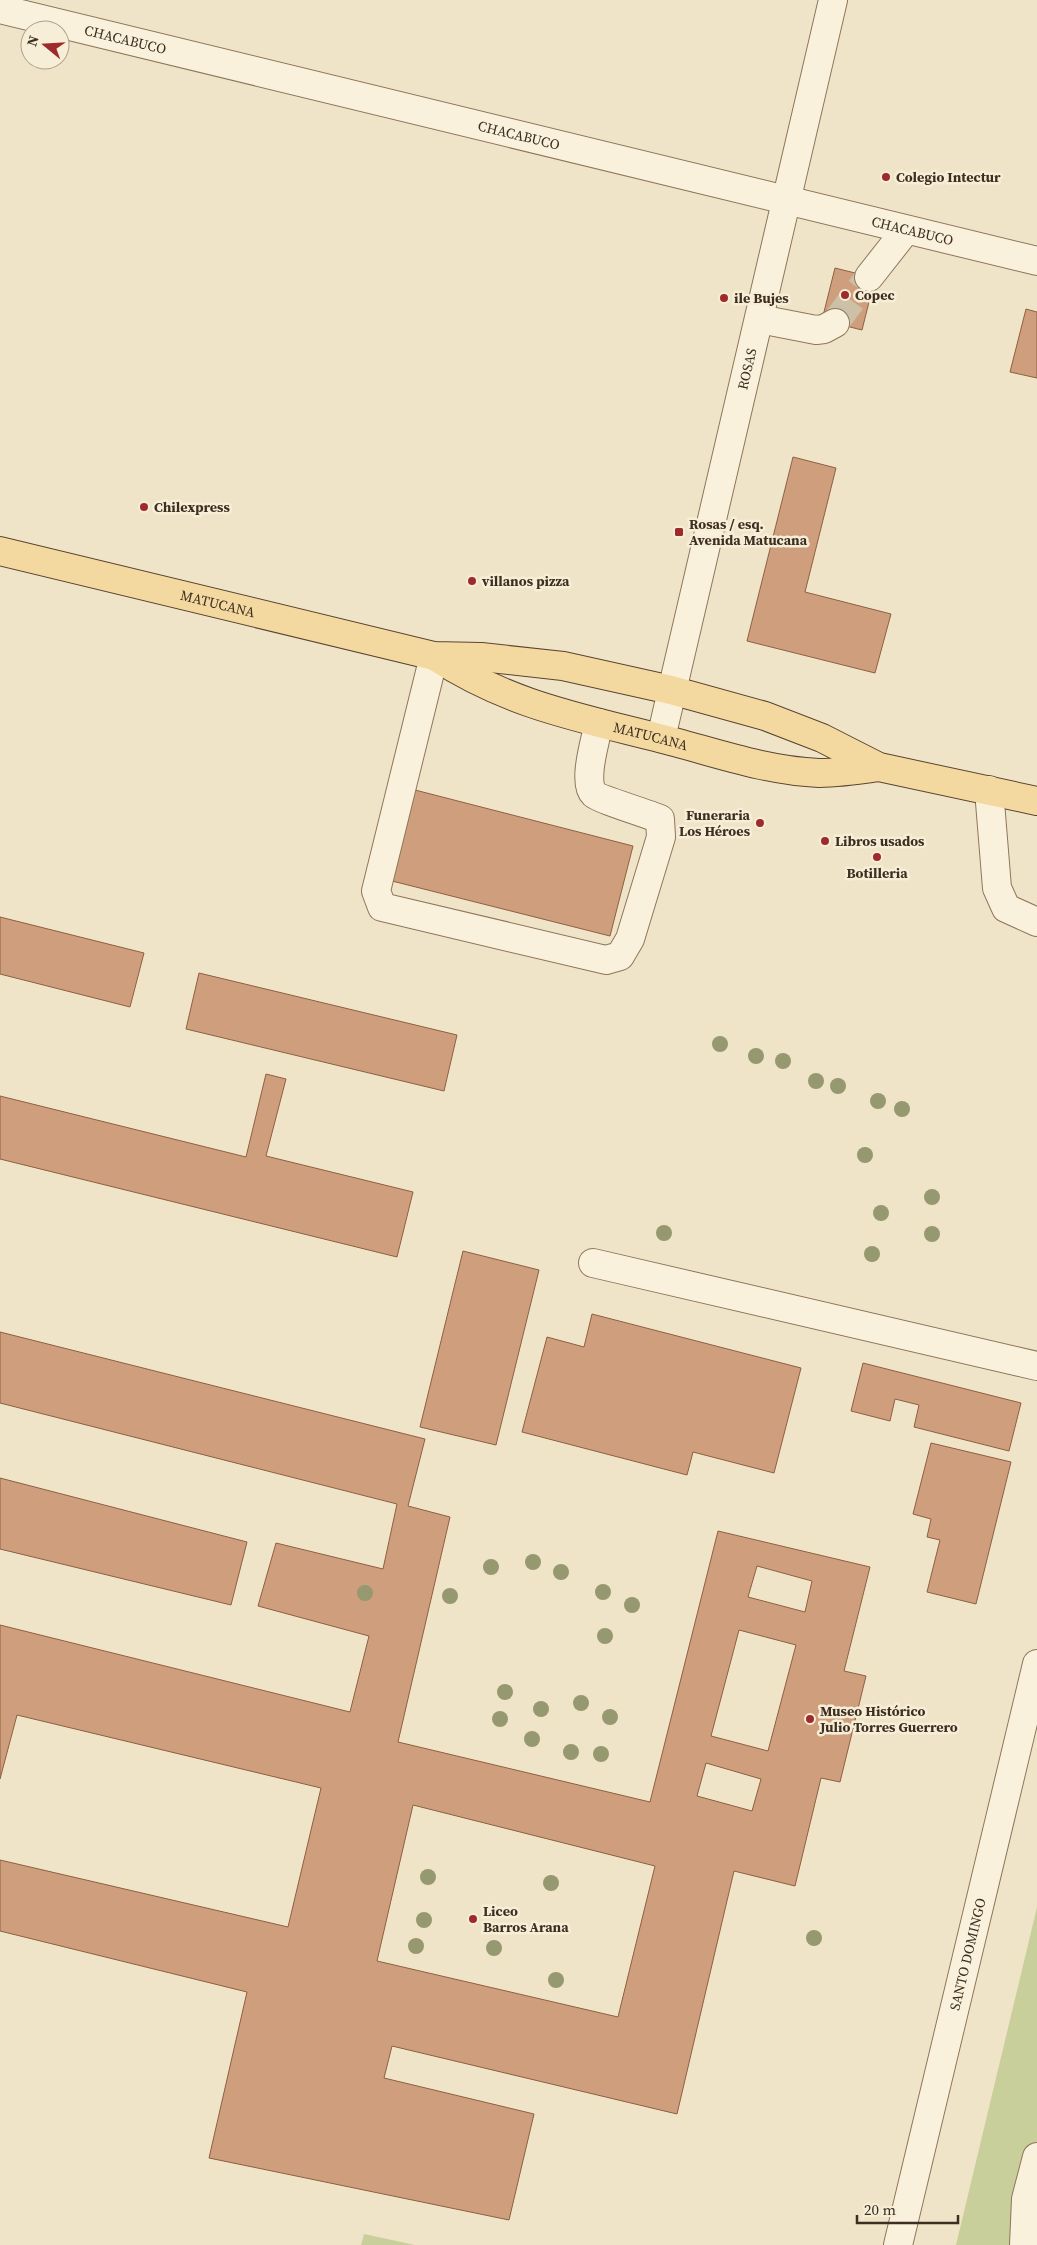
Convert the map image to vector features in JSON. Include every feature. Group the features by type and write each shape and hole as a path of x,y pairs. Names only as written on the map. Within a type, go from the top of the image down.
{"main road":[{"name":"MATUCANA","path":"0,551 434,656 481,657 563,666 671,690 765,716 822,738 879,767 1037,801"},
{"name":"MATUCANA","path":"434,656 507,696 599,723 790,770 849,772 879,767"}],"street":[{"name":"ROSAS","path":"661,738 833,0"},
{"name":"CHACABUCO","path":"0,9 1037,261"},
{"path":"869,277 906,230"},
{"path":"759,319 816,330 824,330 835,323"},
{"path":"434,656 376,891 382,907 606,960 620,956 630,939 661,837 660,819 641,810 595,795 590,787 591,763 599,723"},
{"path":"989,790 997,888 1006,908 1037,922"},
{"path":"593,1263 1037,1366"},
{"name":"SANTO DOMINGO","path":"898,2245 1037,1664"},
{"path":"1024,2245 1026,2199 1037,2157"}],"green space":[{"path":"1037,1907 1037,2245 956,2245"},
{"path":"364,2234 415,2245 361,2245"}],"building":[{"path":"835,268 875,278 862,330 822,320"},
{"path":"1026,309 1037,312 1037,378 1010,372"},
{"path":"793,457 836,468 805,592 891,614 875,673 747,641"},
{"path":"415,790 633,846 610,936 392,881"},
{"path":"0,917 144,953 130,1007 0,974"},
{"path":"199,973 457,1035 444,1091 186,1029"},
{"path":"266,1074 286,1079 266,1156 413,1192 397,1257 0,1159 0,1096 246,1157"},
{"path":"463,1251 539,1270 496,1445 420,1427"},
{"path":"592,1314 801,1368 774,1473 693,1452 687,1475 522,1432 547,1337 584,1347"},
{"path":"0,1332 425,1439 408,1506 450,1517 398,1742 650,1802 718,1531 870,1567 844,1671 866,1676 840,1782 821,1778 795,1886 734,1871 677,2114 392,2046 384,2078 534,2114 509,2220 209,2158 247,1992 0,1931 0,1860 288,1927 321,1788 17,1715 0,1779 0,1625 350,1712 369,1636 258,1606 276,1543 383,1569 397,1504 0,1403","holes":["757,1566 812,1581 805,1612 748,1597","739,1630 796,1645 768,1751 711,1736","706,1763 761,1779 752,1811 697,1796","413,1805 655,1866 618,2017 377,1961"]},
{"path":"863,1363 1021,1403 1009,1451 914,1427 919,1405 895,1399 890,1421 851,1411"},
{"path":"931,1443 1011,1462 976,1604 927,1592 940,1540 927,1537 931,1519 913,1514"},
{"path":"0,1478 247,1542 231,1605 0,1549"}],"tunnel":[{"path":"835,323 869,277"}],"place":[{"name":"Colegio Intectur","path":"886,177"},
{"name":"Copec","path":"845,295"},
{"name":"ile Bujes","path":"724,298"},
{"name":"Chilexpress","path":"144,507"},
{"name":"Rosas / esq. Avenida Matucana","path":"679,532"},
{"name":"villanos pizza","path":"472,581"},
{"name":"Funeraria Los Héroes","path":"760,823"},
{"name":"Libros usados","path":"825,841"},
{"name":"Botilleria","path":"877,857"},
{"name":"Museo Histórico Julio Torres Guerrero","path":"810,1719"},
{"name":"Liceo Barros Arana","path":"473,1919"}]}
